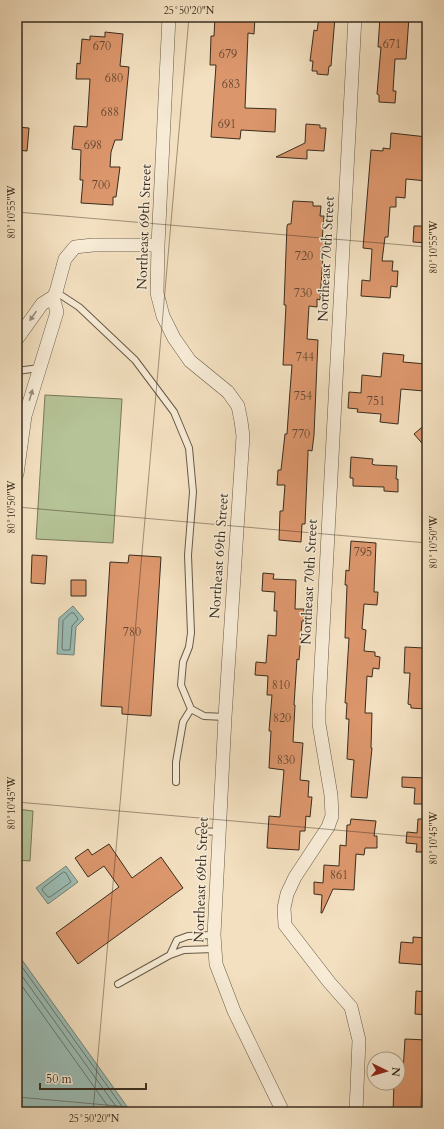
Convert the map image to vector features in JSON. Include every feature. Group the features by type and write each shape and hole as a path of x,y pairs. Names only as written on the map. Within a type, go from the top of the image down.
{"street":[{"name":"Northeast 69th Street","path":"169,17 157,293 163,316 174,338 190,360 228,392 238,406 243,436 219,832 214,935 216,964 234,1011 283,1112"},
{"name":"Northeast 70th Street","path":"355,17 319,706 319,724 331,795 332,816 328,827 295,877 287,894 284,908 285,925 350,1007 359,1040 356,1112"},
{"path":"17,474 25,416 57,312 55,295 65,259 75,247 94,245 158,245"},
{"path":"17,339 42,304 55,295"}],"lane":[{"path":"55,295 79,307 135,360 174,412 189,448 193,492 188,555 191,632 189,648 183,662 181,685 191,709 204,716 225,717"},
{"path":"17,371 39,368"},
{"path":"176,782 176,762 183,722 191,709"},
{"path":"199,830 219,832"},
{"path":"170,955 177,940 188,936 214,935"},
{"path":"118,984 170,955 184,950 215,950"}],"green space":[{"path":"45,395 122,399 113,543 36,539"},
{"path":"17,809 33,811 30,861 17,860"}],"water":[{"path":"73,606 84,619 76,627 74,655 57,654 59,618"},
{"path":"66,866 78,882 48,904 36,888"},
{"path":"17,953 131,1112 17,1112"}],"building":[{"path":"215,17 255,17 254,34 248,33 245,108 276,109 275,132 241,130 240,139 211,137 216,65 210,65 211,36 214,36"},
{"path":"319,17 335,17 331,66 329,66 328,75 317,74 317,71 312,71 313,61 310,61 314,30 317,31"},
{"path":"380,17 409,17 406,59 395,59 393,91 396,91 395,103 379,102 379,95 377,94 381,47 378,47"},
{"path":"105,32 123,34 120,66 129,67 122,140 115,140 111,152 110,167 120,167 116,197 113,197 113,205 81,203 83,180 80,180 81,150 72,149 74,126 87,127 90,79 76,79 77,63 80,64 82,39 90,40 90,36 105,37"},
{"path":"306,124 320,125 320,128 326,128 324,151 307,150 307,159 276,157 305,143"},
{"path":"17,127 29,128 27,151 17,150"},
{"path":"391,133 427,137 427,181 406,179 405,198 396,197 396,207 390,207 388,237 385,237 382,261 393,261 392,271 398,271 397,287 391,286 390,298 361,296 362,280 370,281 372,249 363,248 371,150 383,151 383,148 390,149"},
{"path":"293,201 313,202 313,206 321,206 320,216 324,216 322,241 324,242 320,300 317,299 317,307 309,306 307,339 318,340 314,435 312,451 308,450 305,524 302,524 301,542 279,540 280,511 283,511 285,485 277,485 278,470 281,470 285,434 287,434 292,365 283,365 286,305 284,305 287,226 288,224 291,224"},
{"path":"414,226 427,226 427,243 413,242"},
{"path":"383,353 404,355 403,362 426,364 424,391 401,389 398,424 380,422 381,414 357,412 358,409 348,408 349,392 361,393 362,375 381,377"},
{"path":"427,423 427,449 414,434"},
{"path":"351,457 373,459 372,464 375,465 397,466 396,479 398,479 398,492 384,491 384,487 353,486 353,478 350,478"},
{"path":"351,541 376,543 374,592 378,592 377,605 364,604 362,629 366,630 364,651 375,652 375,656 380,657 379,669 373,668 372,677 367,676 365,713 372,713 372,748 367,798 351,797 354,760 347,759 349,719 346,719 347,703 345,703 349,638 345,638 347,585 345,585 346,570 349,571"},
{"path":"32,555 47,556 45,584 31,583"},
{"path":"129,555 161,557 151,716 122,714 122,707 101,706 110,562 128,563"},
{"path":"263,573 274,574 273,579 296,580 295,609 304,609 299,660 297,659 293,742 303,743 300,780 309,781 308,797 312,797 310,817 306,816 305,831 300,831 299,850 267,848 269,816 280,817 284,770 269,768 271,731 269,731 272,695 267,695 268,676 255,675 256,662 266,663 268,635 276,636 277,611 274,611 275,592 262,591"},
{"path":"71,580 86,580 86,596 71,596"},
{"path":"405,647 424,648 423,679 427,680 427,709 411,708 411,705 408,704 410,673 404,673"},
{"path":"402,777 427,778 427,804 414,804 415,788 402,787"},
{"path":"351,819 376,821 374,836 377,836 377,848 365,848 364,855 356,854 354,890 333,889 321,913 322,895 314,894 314,882 323,883 324,865 339,866 340,845 346,846 347,825 350,825"},
{"path":"418,819 427,819 427,852 416,852 417,844 406,843 407,832 417,833"},
{"path":"109,844 132,878 161,857 183,888 78,964 56,933 119,887 104,866 88,877 75,858 88,849 92,855"},
{"path":"413,937 427,938 427,965 399,963 401,942 413,943"},
{"path":"416,991 427,992 427,1015 415,1014"},
{"path":"405,1039 427,1040 427,1112 393,1112 394,1091 406,1091 406,1051 404,1051"}]}
